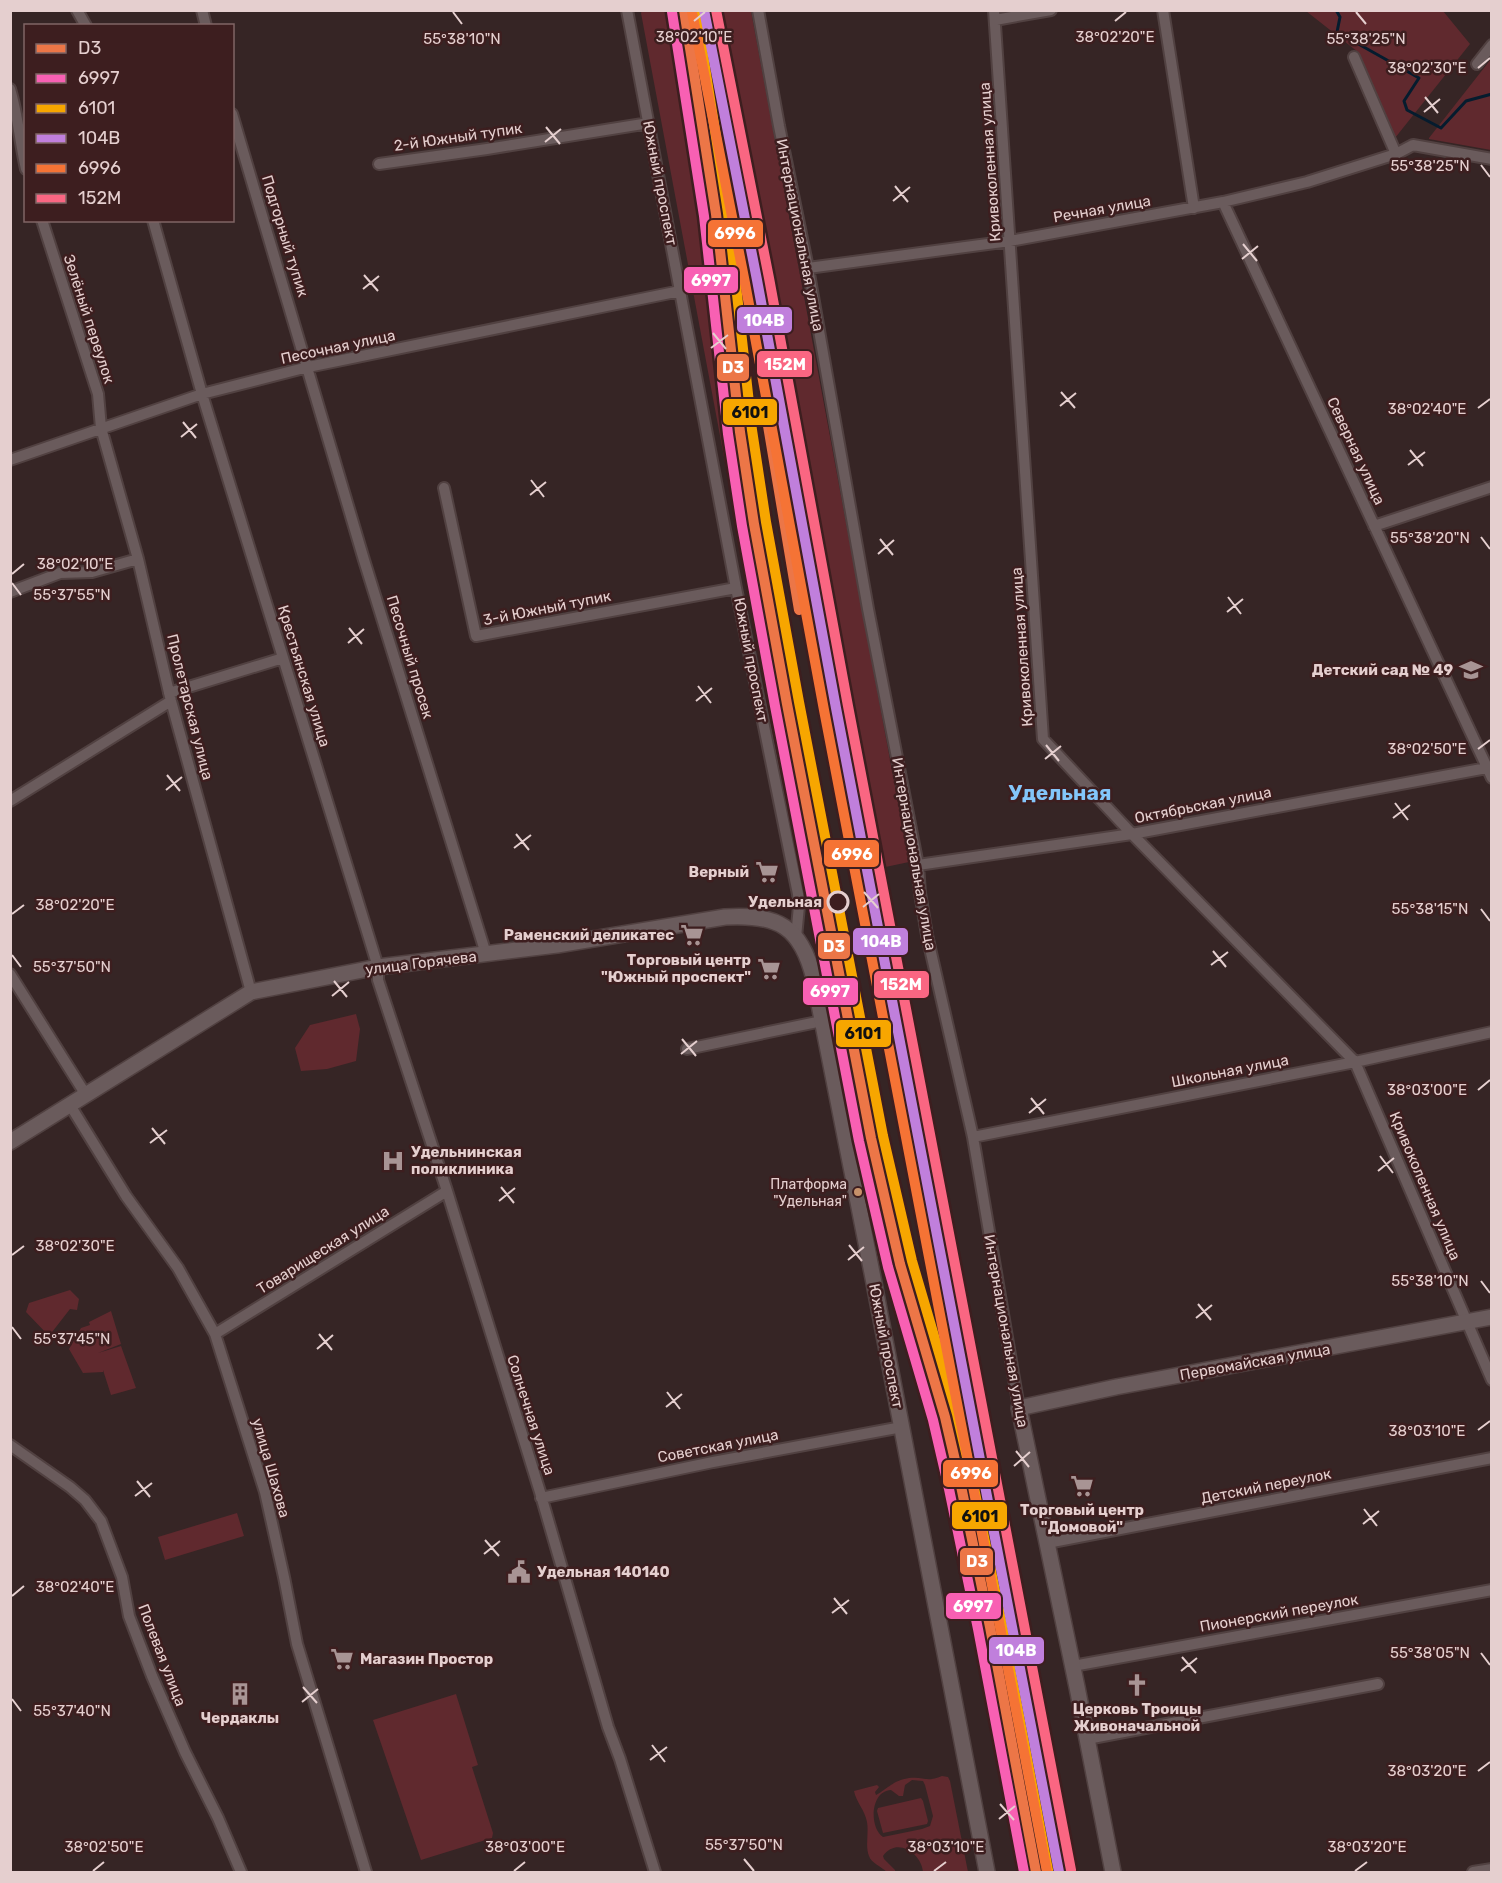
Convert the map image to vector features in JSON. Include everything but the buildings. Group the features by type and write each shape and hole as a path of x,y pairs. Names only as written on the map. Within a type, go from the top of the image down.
{"main road":[{"name":"улица Горячева","path":"10,1142 251,992 378,967 486,954 739,915 769,920 796,937"},
{"name":"Южный проспект","path":"796,937 809,961 822,1021 987,1872"},
{"name":"Первомайская улица","path":"1019,1408 1116,1387 1491,1317"},
{"name":"Интернациональная улица","path":"1019,1408 1113,1872"}],"street":[{"path":"77,10 85,24"},
{"name":"Южный проспект","path":"627,10 736,588 798,894 796,937"},
{"name":"Интернациональная улица","path":"758,10 868,609 918,865 927,935 973,1137 1019,1408"},
{"path":"994,15 1051,10"},
{"path":"1163,10 1194,208"},
{"name":"Кривоколенная улица","path":"994,15 1043,739 1132,834 1355,1062 1491,1380"},
{"path":"1477,64 1491,45"},
{"path":"1354,57 1396,154"},
{"path":"10,89 18,118 24,160"},
{"name":"Подгорный тупик","path":"234,121 308,367"},
{"name":"2-й Южный тупик","path":"379,164 649,123"},
{"name":"Речная улица","path":"807,268 1010,241 1194,208 1307,182 1396,154 1413,145 1491,159"},
{"name":"Северная улица","path":"1223,202 1490,771"},
{"name":"Зелёный переулок","path":"43,222 98,394 101,428"},
{"name":"Крестьянская улица","path":"154,222 202,394 378,967"},
{"name":"Песочная улица","path":"10,460 202,394 308,367 680,291"},
{"name":"Песочный просек","path":"308,367 367,571 486,954"},
{"name":"Пролетарская улица","path":"101,428 138,559 170,697 251,992"},
{"path":"1374,526 1491,487"},
{"name":"3-й Южный тупик","path":"444,488 476,636 736,588"},
{"path":"10,592 60,573 92,572 138,559"},
{"path":"12,797 170,697 283,658"},
{"name":"Октябрьская улица","path":"918,865 1132,834 1490,771"},
{"name":"Солнечная улица","path":"378,967 378,980 447,1191 608,1727 655,1872"},
{"path":"10,974 86,1095"},
{"path":"687,1049 822,1021"},
{"name":"Школьная улица","path":"973,1137 1355,1062 1491,1032"},
{"name":"улица Шахова","path":"70,1105 126,1196 178,1268 215,1334 265,1492 297,1644 366,1872"},
{"name":"Товарищеская улица","path":"215,1334 447,1191"},
{"name":"Советская улица","path":"541,1498 713,1462 902,1427"},
{"name":"Полевая улица","path":"10,1444 70,1487 85,1500 101,1521 122,1577 129,1616 152,1676 241,1872"},
{"name":"Детский переулок","path":"1047,1543 1491,1458"},
{"name":"Пионерский переулок","path":"1073,1666 1491,1590"},
{"path":"1087,1739 1378,1684"},
{"path":"1473,1872 1491,1869"}],"shaded area":[{"path":"642,11 673,11 700,144 717,322 793,777 784,778"},
{"path":"714,11 751,11 909,862 876,869"},
{"path":"1306,11 1443,11 1470,44 1395,138 1358,52"},
{"path":"1491,59 1491,150 1429,139 1429,138"},
{"path":"356,1014 360,1029 356,1061 327,1069 301,1071 295,1048 310,1025"},
{"path":"70,1290 79,1299 77,1310 70,1309 49,1336 26,1312 29,1303"},
{"path":"111,1311 121,1344 98,1353 121,1346 136,1388 111,1395 103,1370 103,1372 83,1373 69,1349 81,1328 90,1325 89,1322"},
{"path":"237,1513 244,1536 165,1560 158,1537"},
{"path":"456,1694 478,1765 472,1767 493,1833 492,1838 421,1860 373,1720"},
{"path":"948,1777 950,1781 968,1872 923,1872 922,1865 914,1854 902,1848 895,1848 883,1856 895,1870 895,1872 887,1872 874,1863 869,1856 867,1822 854,1791 877,1785 879,1787 875,1792 876,1795 903,1779","holes":["912,1780 923,1781 933,1816 930,1826 883,1837 875,1826 874,1818 879,1796 891,1790 903,1796 905,1785"]},
{"path":"921,1798 927,1824 883,1833 878,1808"}],"waterway":[{"path":"1336,10 1340,17 1337,32 1419,78 1404,101 1407,110 1441,128 1466,101 1492,94"}],"transit line":[{"name":"D3","path":"684,10 716,214 740,432 754,524 787,704 871,1138 900,1264 945,1417 961,1486 1036,1872"},
{"name":"6101","path":"696,10 728,213 752,430 766,522 799,702 883,1136 912,1261 957,1414 973,1483 1048,1870"},
{"name":"104В","path":"704,10 1059,1872"},
{"name":"152М","path":"716,10 769,278 848,706 1071,1870"},
{"name":"6997","path":"672,12 704,216 728,434 742,526 775,706 859,1141 888,1267 933,1420 949,1489 1024,1872"},
{"name":"6996","path":"692,12 1047,1872"},
{"name":"D3","path":"767,420 799,610"}],"place":[{"name":"Детский сад № 49","path":"1471,670"},
{"name":"Верный","path":"767,872"},
{"name":"Удельная","path":"838,902"},
{"name":"Раменский деликатес","path":"692,935"},
{"name":"Торговый центр \"Южный проспект\"","path":"769,969"},
{"name":"Удельнинская поликлиника","path":"393,1161"},
{"name":"Платформа \"Удельная\"","path":"858,1192"},
{"name":"Торговый центр \"Домовой\"","path":"1082,1486"},
{"name":"Удельная 140140","path":"519,1572"},
{"name":"Магазин Простор","path":"342,1659"},
{"name":"Церковь Троицы Живоначальной","path":"1137,1685"},
{"name":"Чердаклы","path":"240,1694"}],"district":[{"name":"Удельная","path":"1060,793"}]}
